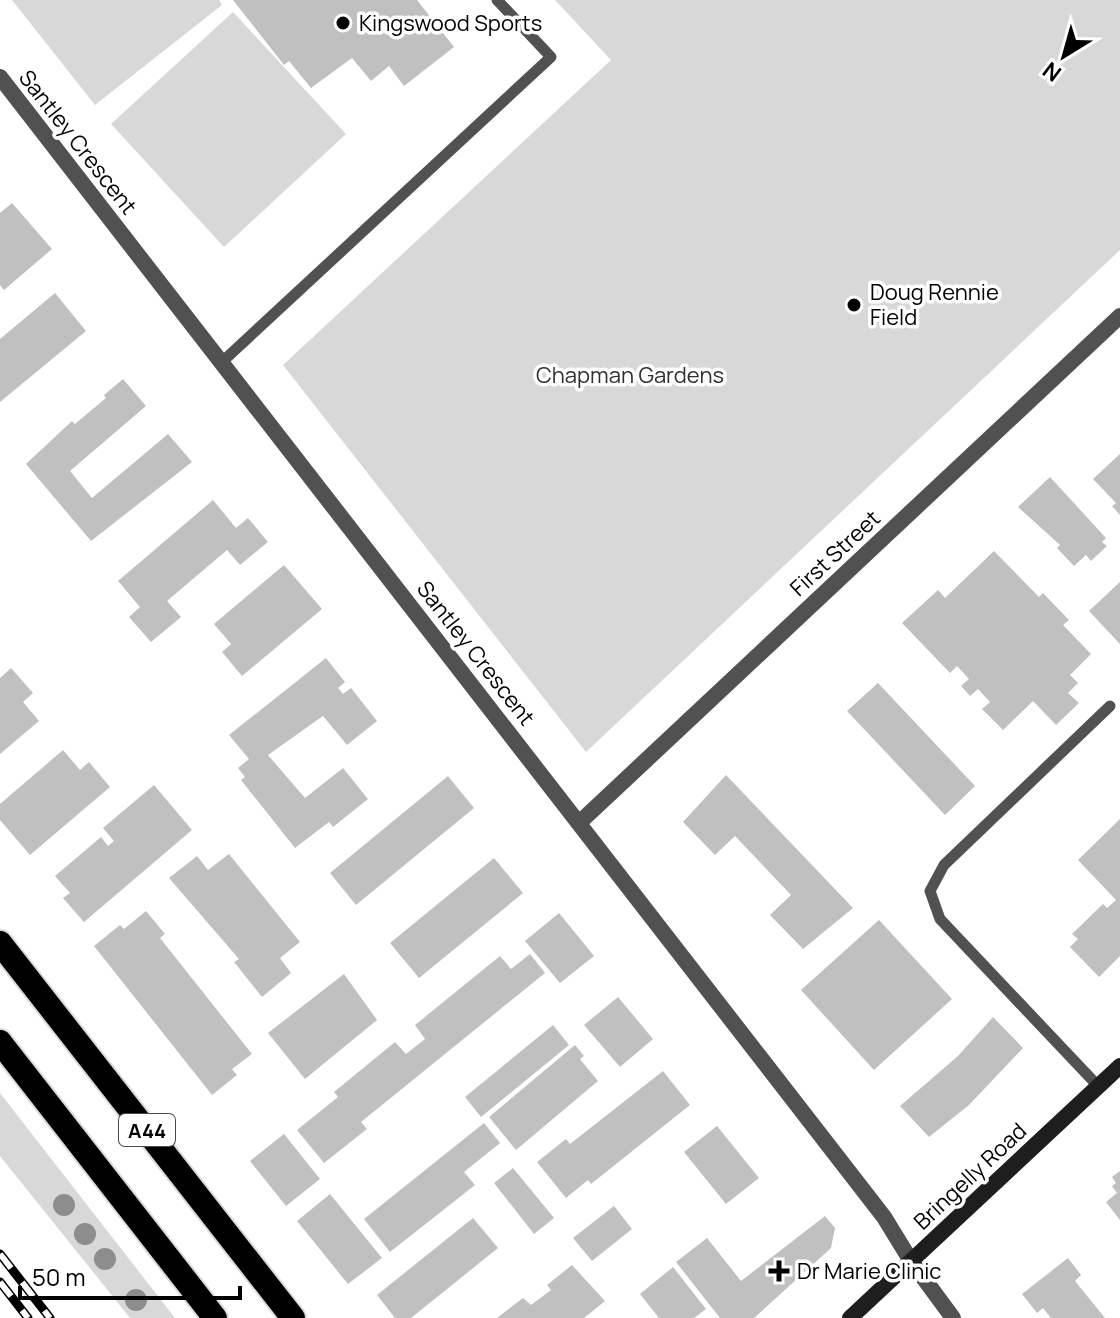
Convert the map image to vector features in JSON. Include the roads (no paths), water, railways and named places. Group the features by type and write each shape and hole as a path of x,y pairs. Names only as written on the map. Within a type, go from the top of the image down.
{"highway":[{"name":"A44","path":"0,943 293,1318"},
{"name":"A44","path":"0,1042 215,1318"}],"main road":[{"name":"Bringelly Road","path":"850,1318 1120,1066"}],"street":[{"name":"Santley Crescent","path":"0,77 877,1207 911,1261 953,1318"},
{"name":"First Street","path":"579,823 1120,316"}],"lane":[{"path":"222,362 551,57 497,0"},
{"path":"1098,1086 940,919 930,891 944,865 1110,706"}],"railway":[{"path":"0,1254 50,1318"},
{"path":"0,1282 28,1318"}],"place":[{"name":"Kingswood Sports","path":"343,23"},
{"name":"Doug Rennie Field","path":"854,305"},
{"name":"Dr Marie Clinic","path":"779,1271"}],"park label":[{"name":"Chapman Gardens","path":"630,375"}]}
